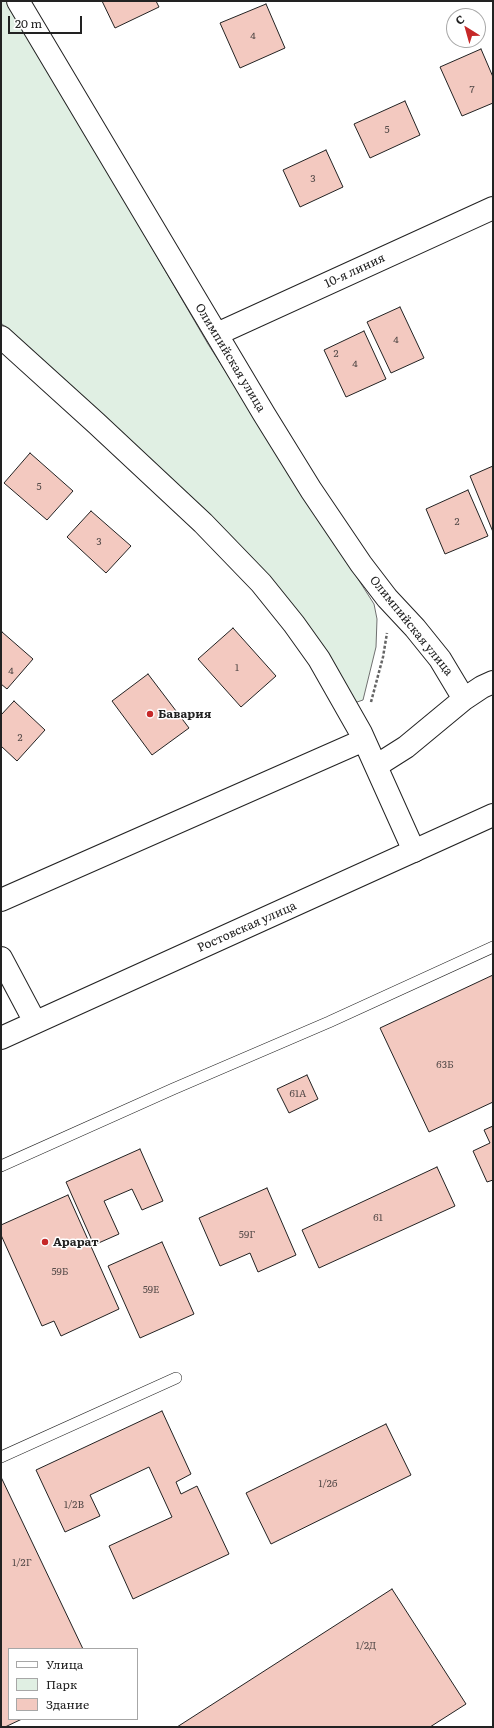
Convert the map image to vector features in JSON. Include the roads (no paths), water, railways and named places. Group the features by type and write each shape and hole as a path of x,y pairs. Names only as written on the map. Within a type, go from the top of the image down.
{"street":[{"name":"Олимпийская улица","path":"18,1 311,490 361,564 387,598 415,628 440,660 464,699"},
{"name":"10-я линия","path":"217,334 493,208"},
{"path":"1,337 124,449 203,524 261,583 294,624 319,659 362,737 414,851"},
{"path":"376,766 406,746 464,699 482,687 493,682"},
{"path":"1,900 362,737"},
{"name":"Ростовская улица","path":"1,1038 493,815"},
{"path":"1,958 35,1022"}],"lane":[{"path":"1,1166 173,1089 329,1022 493,947"},
{"path":"1,1457 176,1378"}],"place":[{"name":"Бавария","path":"150,714"},
{"name":"Арарат","path":"45,1242"}]}
